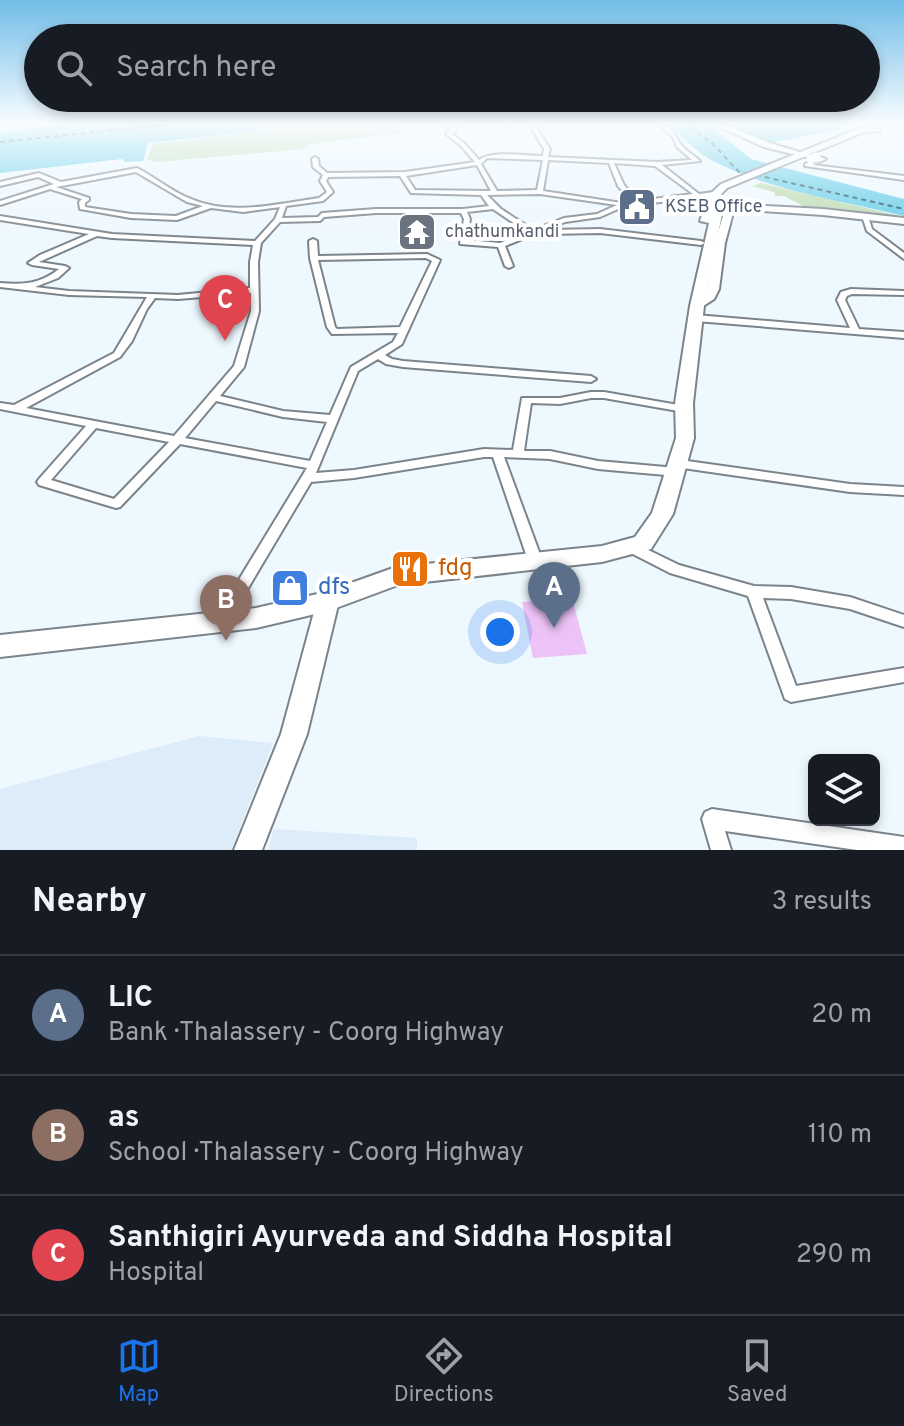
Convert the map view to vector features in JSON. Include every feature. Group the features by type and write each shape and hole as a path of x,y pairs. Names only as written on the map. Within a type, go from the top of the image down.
{"main road":[{"path":"698,305 694,278 701,243 718,203 747,180 793,162"},
{"path":"747,180 798,162"},
{"path":"2,650 285,613 396,576 634,548 643,543 657,526 678,468 685,438 684,409 698,305 718,203"}],"street":[{"path":"315,162 316,167 326,175 402,174 479,163 494,191"},
{"path":"540,192 544,162"},
{"path":"611,162 621,186 634,201"},
{"path":"621,162 688,162"},
{"path":"816,162 807,165 904,178"},
{"path":"657,164 696,194 718,203 904,221"},
{"path":"1,203 60,184 137,170 181,196 210,206 243,210 321,200 330,192 323,181 326,175"},
{"path":"402,174 413,192 412,210"},
{"path":"0,184 39,175 60,184"},
{"path":"49,187 87,199 82,202 82,208 131,216 177,218 210,206"},
{"path":"413,192 540,192 624,204"},
{"path":"483,193 494,207 535,233 600,231 701,243"},
{"path":"463,211 467,219 463,242 501,245 577,217 598,216 634,201 696,194"},
{"path":"564,196 577,217"},
{"path":"278,220 320,219 321,200"},
{"path":"94,423 43,482 116,504 215,398 239,367 251,335 255,311 257,243 278,220 284,204"},
{"path":"322,215 412,210 463,211 494,207"},
{"path":"865,216 869,230 904,257"},
{"path":"0,218 159,240 257,243"},
{"path":"25,288 55,276 65,268 32,263 97,233"},
{"path":"313,241 314,258 331,327 335,332 403,330"},
{"path":"501,245 509,266"},
{"path":"220,623 314,466 354,369 397,344 436,260 427,256 314,258"},
{"path":"0,285 69,293 191,296 254,290"},
{"path":"855,329 841,300 844,294 851,291 904,293"},
{"path":"17,408 117,355 153,295"},
{"path":"698,305 904,335"},
{"path":"379,356 389,362 403,364 591,379"},
{"path":"518,453 526,400 574,400 591,395 684,409"},
{"path":"215,398 283,414 334,419"},
{"path":"0,406 314,466"},
{"path":"497,453 535,560"},
{"path":"307,478 354,474 452,456 518,453 550,455 598,465 678,468 850,488 904,491"},
{"path":"634,548 675,569 754,592 791,593 850,603 904,621"},
{"path":"754,592 791,694 904,675"},
{"path":"248,850 294,734 328,601"},
{"path":"721,850 712,819 904,847"}],"shaded area":[{"path":"199,736 273,743 231,850 0,850 0,789"},
{"path":"274,829 417,838 417,850 268,850"}],"green space":[{"path":"761,183 904,219 811,210 784,196 775,196 774,192 752,186"}],"water":[{"path":"0,162 99,162 0,173"},
{"path":"716,162 761,162 904,199 904,216 805,194 734,171"}],"building":[{"path":"572,598 587,654 533,658 522,602"}],"ferry route":[{"path":"729,162 739,172 746,173"},
{"path":"756,175 904,209"}],"place":[{"name":"KSEB Office","path":"637,207"},
{"name":"chathumkandi","path":"417,232"},
{"name":"Santhigiri Ayurveda and Siddha Hospital","path":"225,341"},
{"name":"fdg","path":"410,569"},
{"name":"dfs","path":"290,588"},
{"name":"LIC","path":"554,628"},
{"name":"as","path":"226,641"}]}
